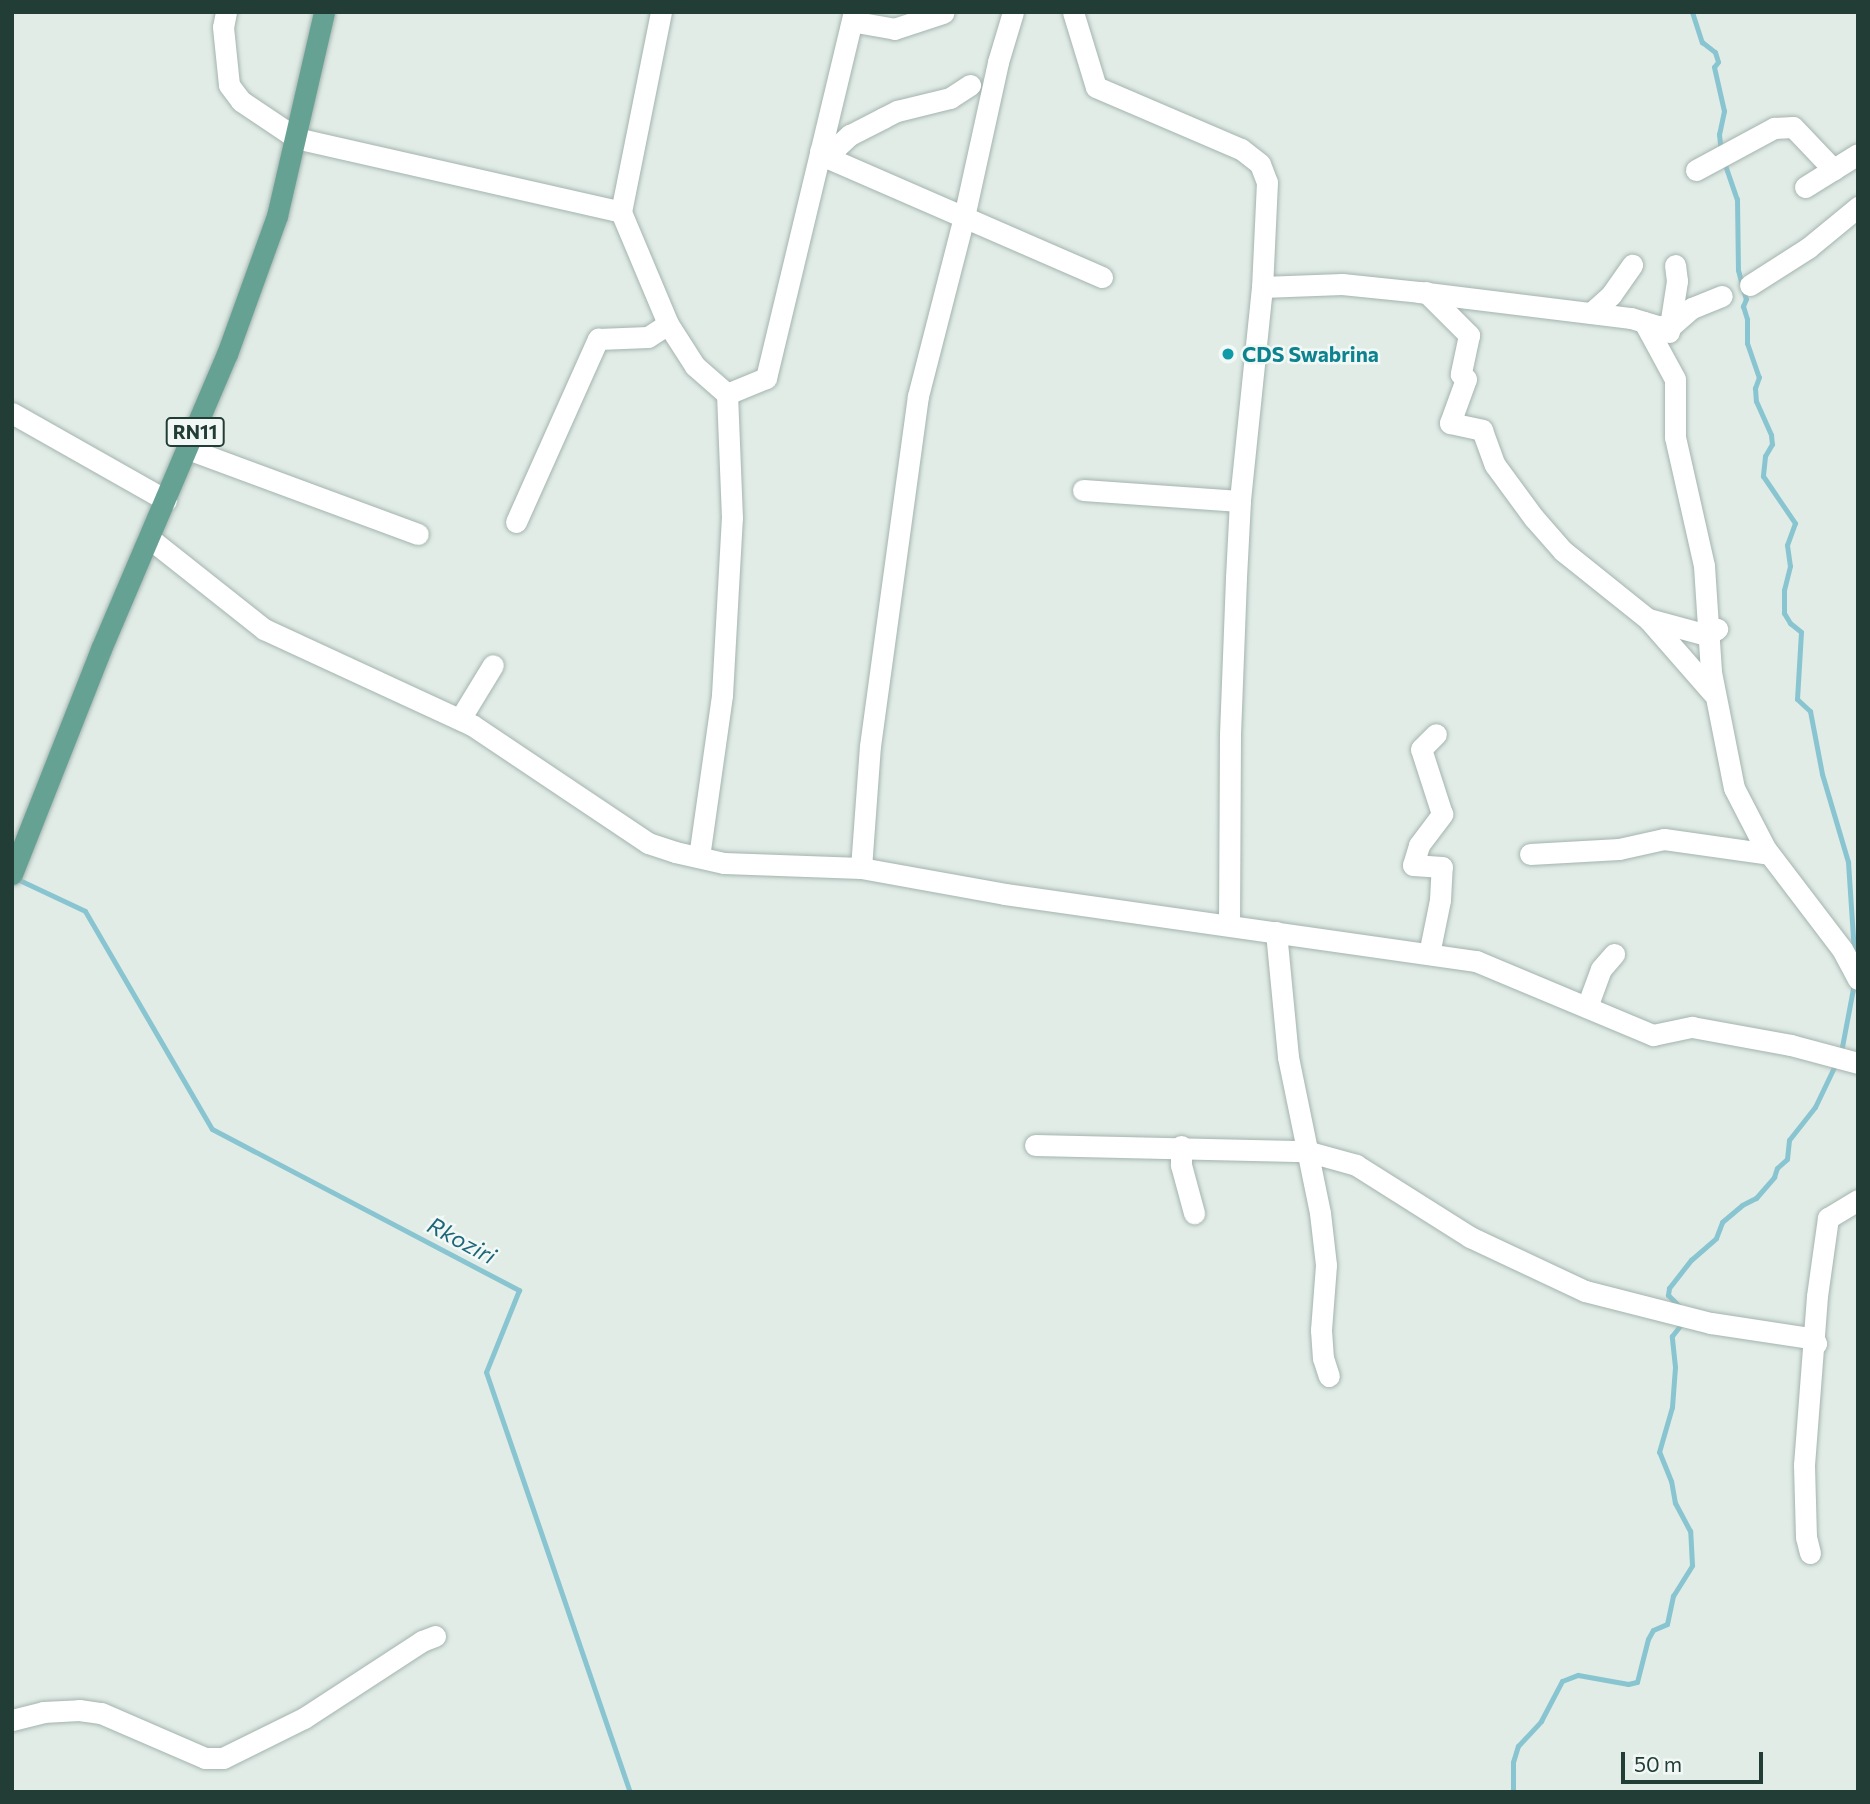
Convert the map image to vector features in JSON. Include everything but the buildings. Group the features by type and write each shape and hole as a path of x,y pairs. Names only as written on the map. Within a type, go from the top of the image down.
{"main road":[{"name":"RN11","path":"12,874 101,649 227,354 276,216 324,12"}],"street":[{"path":"226,12 223,27 229,85 241,101 296,138 621,212"},
{"path":"661,12 621,212 668,324 695,366 727,394 732,518 722,695 699,857"},
{"path":"861,868 870,747 918,396 964,217 998,62 1013,12"},
{"path":"1073,12 1096,87 1241,149 1261,164 1267,182 1262,287 1240,501 1230,735 1229,923"},
{"path":"727,394 766,378 823,154 853,19 856,22 894,29 943,13"},
{"path":"823,154 850,135 897,111 950,98 971,85"},
{"path":"1696,170 1774,128 1793,127 1834,170"},
{"path":"823,154 1102,276"},
{"path":"1805,187 1858,154"},
{"path":"1750,285 1808,248 1858,207"},
{"path":"1591,313 1611,295 1632,265"},
{"path":"1661,352 1671,326 1677,281 1675,265"},
{"path":"1262,287 1342,284 1426,292 1671,326 1692,308 1722,296"},
{"path":"1426,292 1469,335"},
{"path":"1483,300 1469,335 1461,374 1466,379 1450,423 1482,430 1495,465 1534,518 1563,551 1648,620 1717,687"},
{"path":"1644,322 1675,379 1675,437 1704,566 1714,631 1717,687 1734,788 1746,817 1769,855 1842,949 1858,979"},
{"path":"516,523 598,339 648,337 668,324"},
{"path":"12,413 166,500"},
{"path":"188,449 418,534"},
{"path":"1083,490 1240,501"},
{"path":"149,538 264,629 460,719 648,843 724,863 861,868 1005,894 1229,923 1476,961 1653,1035 1692,1027 1791,1045 1858,1063"},
{"path":"1648,620 1714,631"},
{"path":"460,719 493,666"},
{"path":"1429,954 1440,900 1442,867 1413,865 1419,845 1442,814 1421,749 1436,734"},
{"path":"1530,855 1619,849 1664,839 1769,855"},
{"path":"1276,932 1288,1057 1320,1213 1326,1265 1321,1330 1323,1358 1329,1376"},
{"path":"1587,1007 1601,969 1614,954"},
{"path":"1035,1145 1181,1146 1306,1151 1356,1165 1470,1237 1585,1291 1711,1323 1809,1338 1816,1343"},
{"path":"1181,1146 1181,1164 1195,1213"},
{"path":"1810,1553 1805,1537 1803,1491 1818,1296 1828,1218 1858,1200"},
{"path":"12,1720 43,1712 79,1710 101,1713 205,1758 223,1758 303,1718 422,1641 435,1636"}],"waterway":[{"path":"1692,12 1702,42 1715,52 1718,62 1714,67 1724,111 1719,134 1721,152"},
{"path":"1724,162 1737,199 1738,270 1746,299 1743,306 1747,319 1747,343 1759,377 1755,388 1756,401 1771,435 1772,444 1765,456 1763,476 1795,523 1787,545 1790,566 1784,590 1784,613 1790,623 1801,632 1797,699 1810,711 1822,774 1848,862 1854,953"},
{"name":"Rkoziri","path":"15,878 85,911 212,1129 519,1290 486,1372 630,1792"},
{"path":"1841,1052 1854,983"},
{"path":"1682,1309 1668,1295 1669,1288 1691,1260 1716,1238 1722,1222 1742,1205 1756,1198 1774,1177 1777,1168 1787,1159 1789,1140 1815,1107 1837,1061"},
{"path":"1513,1792 1513,1762 1518,1746 1541,1721 1562,1681 1578,1675 1628,1684 1637,1682 1648,1639 1653,1630 1667,1624 1673,1596 1692,1565 1690,1531 1675,1503 1671,1481 1659,1452 1672,1407 1675,1367 1672,1336 1683,1322"}],"place":[{"name":"CDS Swabrina","path":"1228,354"}]}
